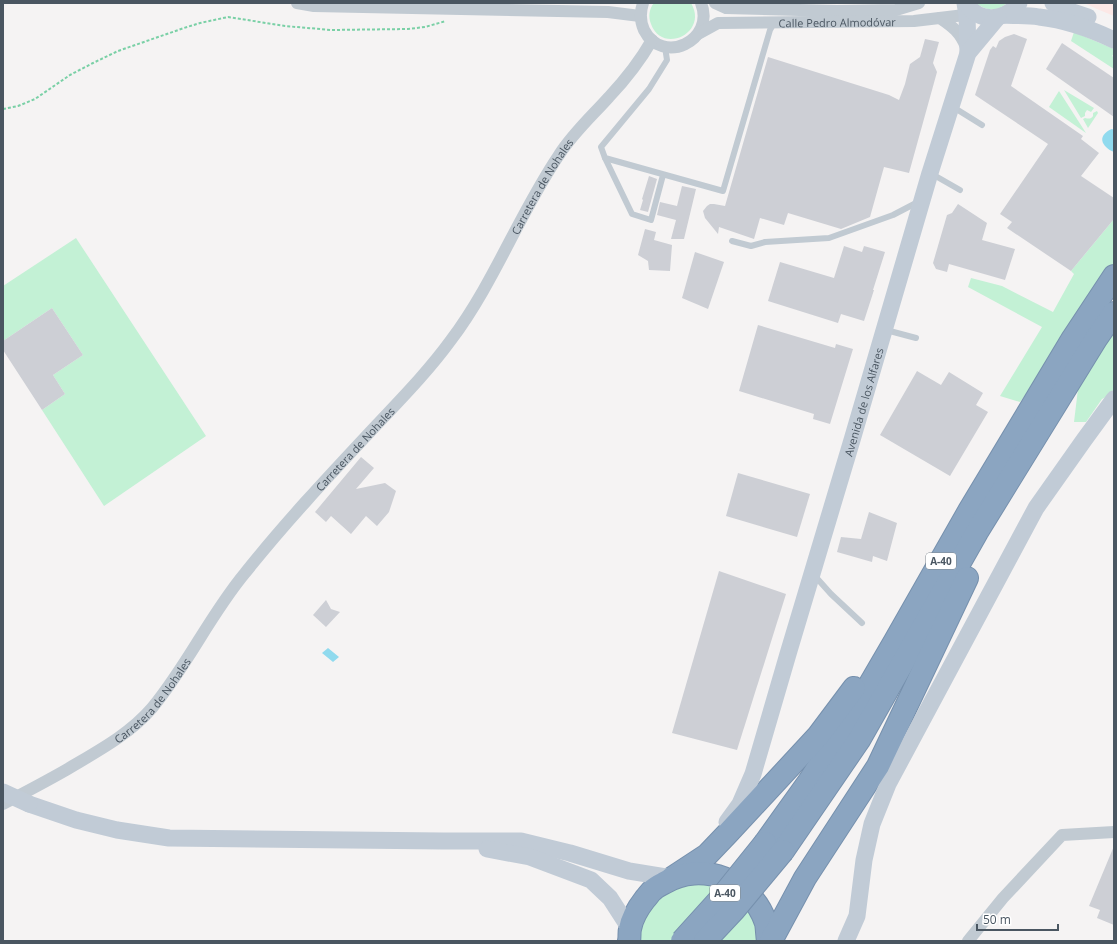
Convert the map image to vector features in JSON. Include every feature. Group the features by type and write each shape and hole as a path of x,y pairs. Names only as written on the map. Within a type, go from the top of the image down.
{"highway":[{"name":"A-40","path":"705,941 734,910 774,847 808,783 849,720 969,511 1073,338 1114,276"},
{"name":"A-40","path":"682,941 720,899 774,847 860,740 977,532 1114,313"},
{"path":"770,941 805,878 878,766 955,602 1046,421"},
{"path":"627,937 633,917 639,906 653,890 707,854 818,736 876,658 969,511"},
{"path":"672,878 686,874 701,873 723,877 742,888 757,904 766,923 770,941"}],"street":[{"path":"297,3 314,6 608,12 640,16"},
{"path":"643,3 640,16 643,29 652,40 665,47"},
{"path":"698,34 703,20 703,9 701,3"},
{"name":"Calle Pedro Almodóvar","path":"715,3 726,8 829,11 862,7 896,10 919,3"},
{"path":"968,53 1001,16 1014,8 1018,3"},
{"path":"1053,3 1114,28"},
{"path":"968,53 969,9 991,18 1001,16 1039,17 1064,21 1114,40"},
{"name":"Calle Pedro Almodóvar","path":"665,47 676,47 686,44 698,34 718,24 914,21 940,18 969,9"},
{"path":"940,18 958,32 968,53"},
{"name":"Carretera de Nohales","path":"3,804 39,786 116,740 152,708 176,676 228,594 245,573 320,486 420,377 452,339 473,307 560,152 611,96 629,74 652,40"},
{"name":"Avenida de los Alfares","path":"691,865 724,826 740,804 753,774 930,173 968,53"},
{"path":"846,941 857,916 864,860 872,824 888,784 1036,508 1114,399"},
{"path":"3,792 28,804 76,820 117,830 169,838 443,842 521,841 629,870 672,878"},
{"path":"968,941 1003,898 1062,835 1114,832"},
{"path":"443,842 530,857 591,880 610,898 627,937"}],"lane":[{"path":"605,158 723,191 774,23"},
{"path":"663,175 651,220 632,214 601,147 649,89 666,60 665,47"},
{"path":"951,106 982,125"},
{"path":"930,173 960,190"},
{"path":"732,242 751,246 765,242 829,238 893,215 922,200"},
{"path":"884,330 916,338"},
{"path":"812,573 831,594 862,623"}],"path":[{"path":"3,109 18,106 36,99 70,75 118,51 200,23 228,17 291,27 331,30 408,29 425,27 445,21"}],"shaded area":[{"path":"1084,3 1114,3 1114,16 1097,9"}],"green space":[{"path":"654,3 691,3 695,14 694,23 689,31 682,36 673,39 664,38 657,33 651,24 650,19 650,10"},
{"path":"975,3 1007,3 999,8 987,9"},
{"path":"1074,32 1114,49 1114,54 1112,56 1114,57 1114,69 1071,41"},
{"path":"1064,90 1094,108 1091,112 1087,110 1085,116 1081,118"},
{"path":"1059,91 1086,133 1049,107"},
{"path":"1097,111 1098,113 1088,128 1083,119 1091,118 1093,113"},
{"path":"1114,219 1114,267 1039,377 1020,402 1000,396 1042,327 968,287 971,278 1002,286 1053,312 1074,274 1071,271"},
{"path":"76,238 206,436 104,506 42,410 65,394 53,375 83,355 52,308 3,341 3,286"},
{"path":"1114,324 1114,389 1108,396 1102,399 1086,422 1074,422 1078,389 1088,363"},
{"path":"688,882 720,885 750,908 760,941 637,941 638,930 658,896"}],"water":[{"path":"1112,129 1114,130 1114,152 1107,148 1102,141 1104,134"},
{"path":"328,648 339,657 333,662 322,653"}],"building":[{"path":"1014,34 1027,39 1011,86 1083,136 1081,139 1099,153 1081,176 1114,198 1114,219 1071,271 1007,228 1012,222 1000,214 1048,144 975,95 990,50 993,46 996,48 999,41 1005,37"},
{"path":"925,39 939,42 933,63 937,72 909,173 884,167 870,217 841,229 788,213 784,225 760,218 754,239 719,227 718,234 705,218 703,211 710,204 725,206 768,57 889,95 899,100 910,64 920,57"},
{"path":"1062,43 1114,78 1114,117 1046,69"},
{"path":"649,176 657,179 648,212 640,210"},
{"path":"682,186 696,189 684,239 671,239 676,220 657,215 660,202 677,206"},
{"path":"958,204 987,223 982,240 1015,249 1005,280 949,264 947,272 936,269 933,263 947,215 952,213"},
{"path":"645,229 656,232 654,240 672,245 670,271 649,270 648,261 638,255"},
{"path":"844,246 862,252 864,246 885,252 864,321 841,314 838,323 768,301 780,262 834,278"},
{"path":"695,252 724,262 708,309 682,298"},
{"path":"52,308 83,355 53,375 65,394 42,410 3,350 3,341"},
{"path":"758,325 835,348 836,344 853,349 830,424 813,419 814,414 739,391"},
{"path":"917,371 941,385 949,372 983,393 976,405 988,412 950,476 880,435"},
{"path":"361,457 374,468 356,489 385,483 396,491 389,512 377,526 366,516 351,534 331,516 326,522 315,512"},
{"path":"738,473 810,494 797,537 726,516"},
{"path":"869,512 897,523 887,561 873,556 872,562 837,552 841,537 861,539"},
{"path":"719,571 786,594 737,750 672,733"},
{"path":"326,600 331,609 340,612 326,627 313,615"},
{"path":"1114,846 1114,925 1097,918 1100,910 1089,906"}]}
